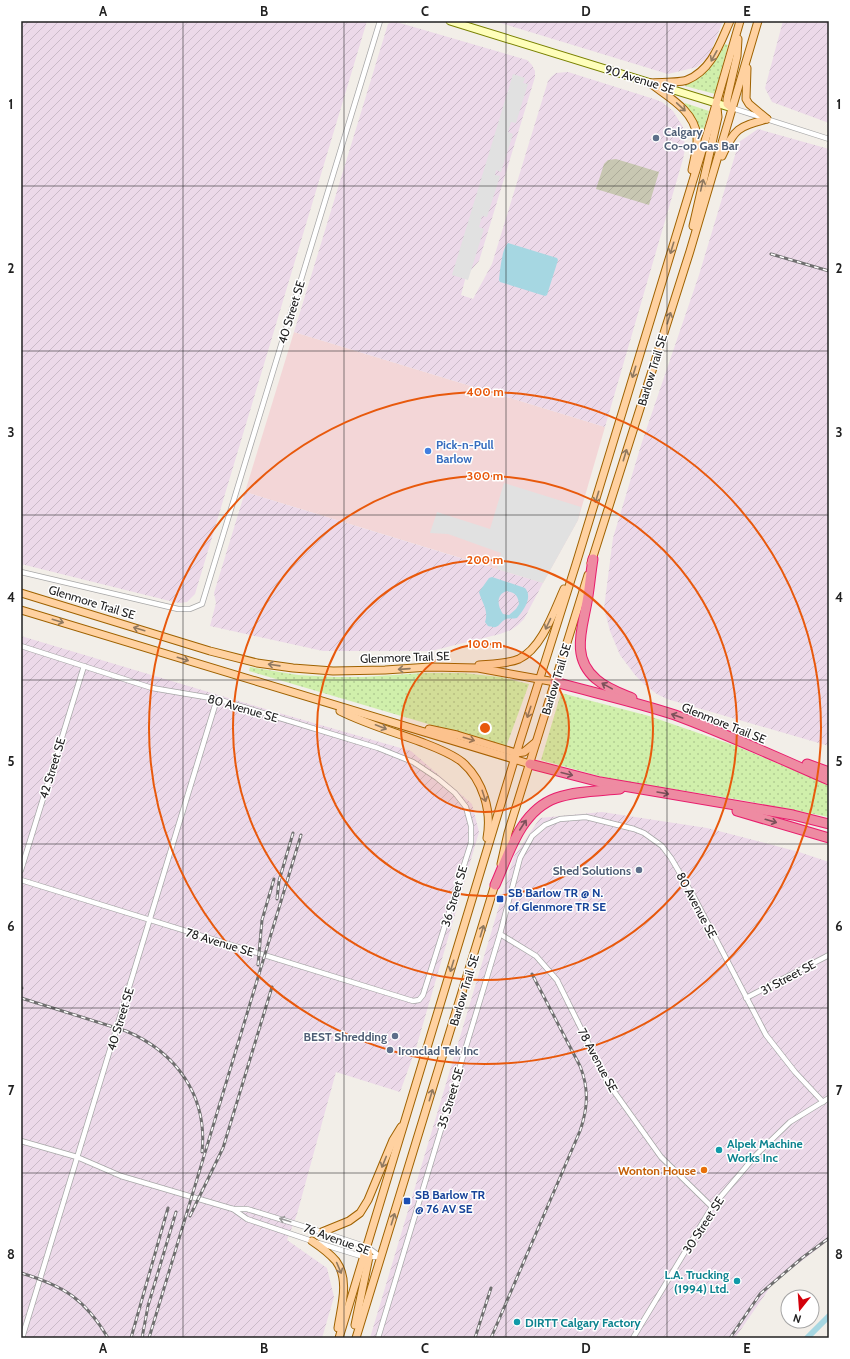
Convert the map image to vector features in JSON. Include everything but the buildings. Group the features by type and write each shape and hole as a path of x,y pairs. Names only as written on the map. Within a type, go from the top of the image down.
{"highway":[{"path":"593,559 579,643 585,664 597,680 654,709"},
{"name":"Glenmore Trail SE","path":"555,682 654,709 725,735 829,780"},
{"path":"725,735 829,772"},
{"path":"530,764 600,782 793,816 829,824"},
{"path":"495,885 516,836 535,810 555,798 576,793 633,788"},
{"path":"694,798 829,838"}],"main road":[{"path":"650,83 686,81 701,72 712,60 730,21"},
{"name":"Barlow Trail SE","path":"354,1338 381,1257 495,885 508,833 536,742 690,251 758,21"},
{"path":"732,108 726,104 726,99 737,56 739,23"},
{"name":"Barlow Trail SE","path":"338,1338 366,1257 367,1247 515,756 576,564 684,211 739,23"},
{"path":"747,55 746,99 749,104 767,119"},
{"path":"650,83 682,107 694,124 697,135 697,146 684,211"},
{"path":"690,251 690,239 718,117 716,103"},
{"path":"711,180 724,152 734,134 740,127 767,119"},
{"path":"453,667 498,664 519,659 527,654 541,638 576,564"},
{"name":"Glenmore Trail SE","path":"21,593 210,651 257,663 293,668 333,671 453,667 478,668 555,682"},
{"path":"21,610 390,722 457,735 515,756 530,764"},
{"path":"319,700 343,712 438,749 462,762 474,775 485,798 489,819 483,862"},
{"path":"515,756 524,752 536,742"},
{"path":"322,1232 349,1221 360,1213 368,1200 393,1140 408,1114"},
{"path":"312,1241 327,1252 337,1263 342,1277 344,1289 338,1338"},
{"path":"354,1338 366,1257"}],"street":[{"name":"40 Street SE","path":"21,572 178,609 190,609 202,604 380,21"},
{"name":"90 Avenue SE","path":"450,21 829,139"},
{"name":"80 Avenue SE","path":"21,646 152,688 217,699 378,748 413,762 437,778 455,793"},
{"name":"42 Street SE","path":"21,870 84,666"},
{"name":"40 Street SE","path":"22,1338 217,699"},
{"name":"36 Street SE","path":"419,1000 423,995 471,842 471,826 466,807 455,793"},
{"name":"80 Avenue SE","path":"520,858 532,836 545,825 560,819 586,817 627,826 644,833 662,846 671,858 694,897 766,1034 795,1072 822,1102"},
{"name":"35 Street SE","path":"378,1338 500,934 520,858"},
{"name":"78 Avenue SE","path":"21,880 149,921 413,1001 419,1000"},
{"name":"78 Avenue SE","path":"500,934 536,956 557,980 608,1082 661,1157 712,1207"},
{"name":"31 Street SE","path":"746,998 829,955"},
{"name":"30 Street SE","path":"633,1338 712,1207 757,1154 790,1122 829,1098"},
{"name":"76 Avenue SE","path":"21,1141 77,1158 121,1176 233,1209 247,1209 322,1232 367,1247 381,1257"},
{"name":"76 Avenue SE","path":"233,1209 247,1219 312,1241 366,1257 381,1257"}],"shaded area":[{"path":"21,21 367,21 195,594 187,602 174,602 21,564"},
{"path":"393,21 527,60 535,71 535,77 479,261 466,276 461,295 473,299 492,264 548,81 556,73 568,72 662,102 673,111 683,127 685,149 683,159 605,427 294,332 388,24"},
{"path":"494,21 723,21 709,56 697,67 668,74"},
{"path":"783,21 829,21 829,123 772,102 765,88"},
{"path":"513,74 525,78 523,83 528,84 516,123 511,122 508,132 513,134 501,172 496,170 495,175 500,176 487,217 482,216 479,227 484,229 468,280 452,275"},
{"path":"758,129 829,149 829,746 667,699 657,694 635,675 620,655 610,631 604,608 613,538 642,442 699,275 739,142"},
{"path":"616,159 659,172 649,205 596,189 604,164 608,160"},
{"name":"Pick-n-Pull Barlow","path":"294,332 605,427 578,520 543,583 245,492"},
{"path":"504,483 581,507 578,520 543,583 497,569 501,553 448,534 430,533 437,512 490,529"},
{"path":"245,492 543,583 524,619 511,630 431,651 323,651 210,626 216,603 214,593"},
{"path":"21,636 411,751 472,804 479,832 416,1048 400,1092 336,1072 297,1214 287,1240 327,1268 334,1297 322,1338 21,1338"},
{"path":"602,812 707,828 799,852 829,862 829,1240 773,1283 735,1338 370,1338 514,856 540,818"}],"green space":[{"path":"725,44 728,45 715,94 685,86 685,83 692,81 704,73 714,63"},
{"path":"685,103 709,111 701,138 699,137 684,106"},
{"path":"250,667 298,675 334,677 363,677 424,673 463,673 500,677 529,684 506,747 249,671"},
{"path":"561,693 649,716 736,746 829,785 829,817 741,800 610,779 541,760"}],"water":[{"path":"508,243 557,258 558,260 547,295 545,296 500,282 499,280 504,250"},
{"path":"492,577 525,588 528,595 527,603 517,618 506,619 497,627 488,626 485,622 486,610 479,592 489,578","holes":["507,591 517,596 519,604 509,615 503,614 499,604 499,597"]}],"waterway":[{"path":"807,1338 829,1316"}],"railway":[{"path":"771,254 829,271"},
{"path":"277,899 279,881 293,833"},
{"path":"149,1338 301,835"},
{"path":"258,965 262,920 274,879"},
{"path":"491,1338 580,1131 586,1106 585,1082 580,1066 532,974"},
{"path":"190,1216 223,1148 272,987"},
{"path":"21,998 126,1031 144,1040 160,1051 174,1064 185,1078 194,1095 200,1112 203,1132 202,1152"},
{"path":"131,1338 168,1208"},
{"path":"142,1338 148,1306 176,1212"},
{"path":"730,1338 760,1294 802,1258 829,1238"},
{"path":"21,1273 50,1283 72,1296 91,1313 108,1338"},
{"path":"475,1338 491,1288"}],"place":[{"name":"Calgary Co-op Gas Bar","path":"656,138"},
{"name":"Pick-n-Pull Barlow","path":"428,451"},
{"name":"Shed Solutions","path":"639,870"},
{"name":"SB Barlow TR @ N. of Glenmore TR SE","path":"500,899"},
{"name":"BEST Shredding","path":"395,1036"},
{"name":"Ironclad Tek Inc","path":"390,1050"},
{"name":"Alpek Machine Works Inc","path":"719,1150"},
{"name":"Wonton House","path":"704,1170"},
{"name":"SB Barlow TR @ 76 AV SE","path":"407,1201"},
{"name":"L.A. Trucking (1994) Ltd.","path":"737,1281"},
{"name":"DIRTT Calgary Factory","path":"517,1322"}]}
